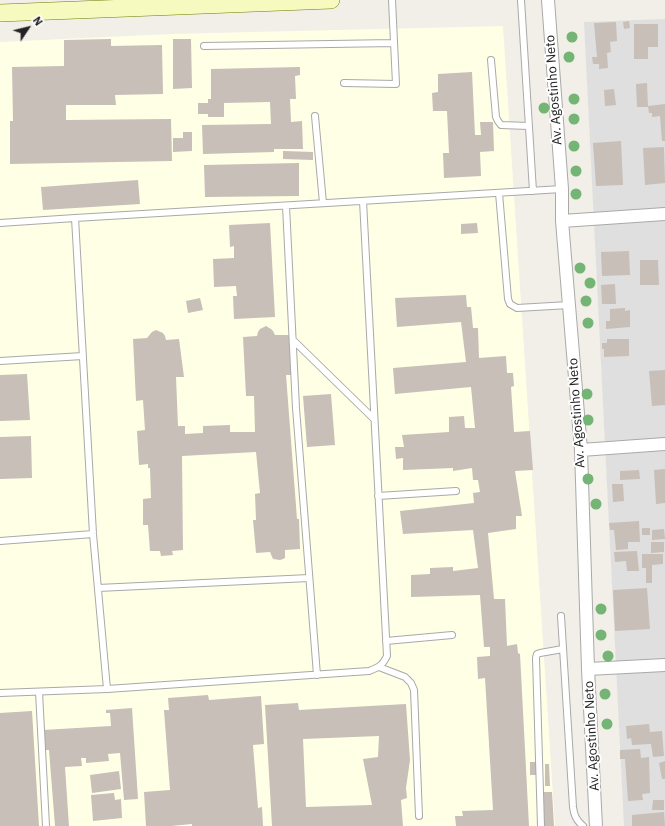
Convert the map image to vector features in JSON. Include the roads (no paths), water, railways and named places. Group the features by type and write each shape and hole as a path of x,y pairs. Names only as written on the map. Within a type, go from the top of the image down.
{"street":[{"path":"0,13 331,0"},
{"name":"Av. Agostinho Neto","path":"548,0 562,190 562,221 581,450 588,669 596,826"},
{"path":"562,221 665,214"},
{"path":"581,450 665,444"},
{"path":"588,669 665,665"}],"lane":[{"path":"344,83 396,84 392,0"},
{"path":"521,0 533,191"},
{"path":"204,46 394,43"},
{"path":"492,60 496,116 498,121 501,125 529,126"},
{"path":"315,116 323,203"},
{"path":"0,223 562,190"},
{"path":"499,193 508,299 510,304 517,308 569,305"},
{"path":"0,693 107,689 317,675 368,671 379,667 384,663 387,656 363,201"},
{"path":"286,206 296,408 317,675"},
{"path":"75,218 93,534 107,689"},
{"path":"293,340 374,419"},
{"path":"0,362 82,356"},
{"path":"378,496 456,491"},
{"path":"0,541 93,534"},
{"path":"98,588 309,578"},
{"path":"561,616 572,807 574,816 583,826"},
{"path":"386,641 452,635"},
{"path":"541,826 536,658 537,654 540,653 563,649"},
{"path":"379,667 405,677 411,682 414,690 419,816"},
{"path":"39,692 46,826"}]}
